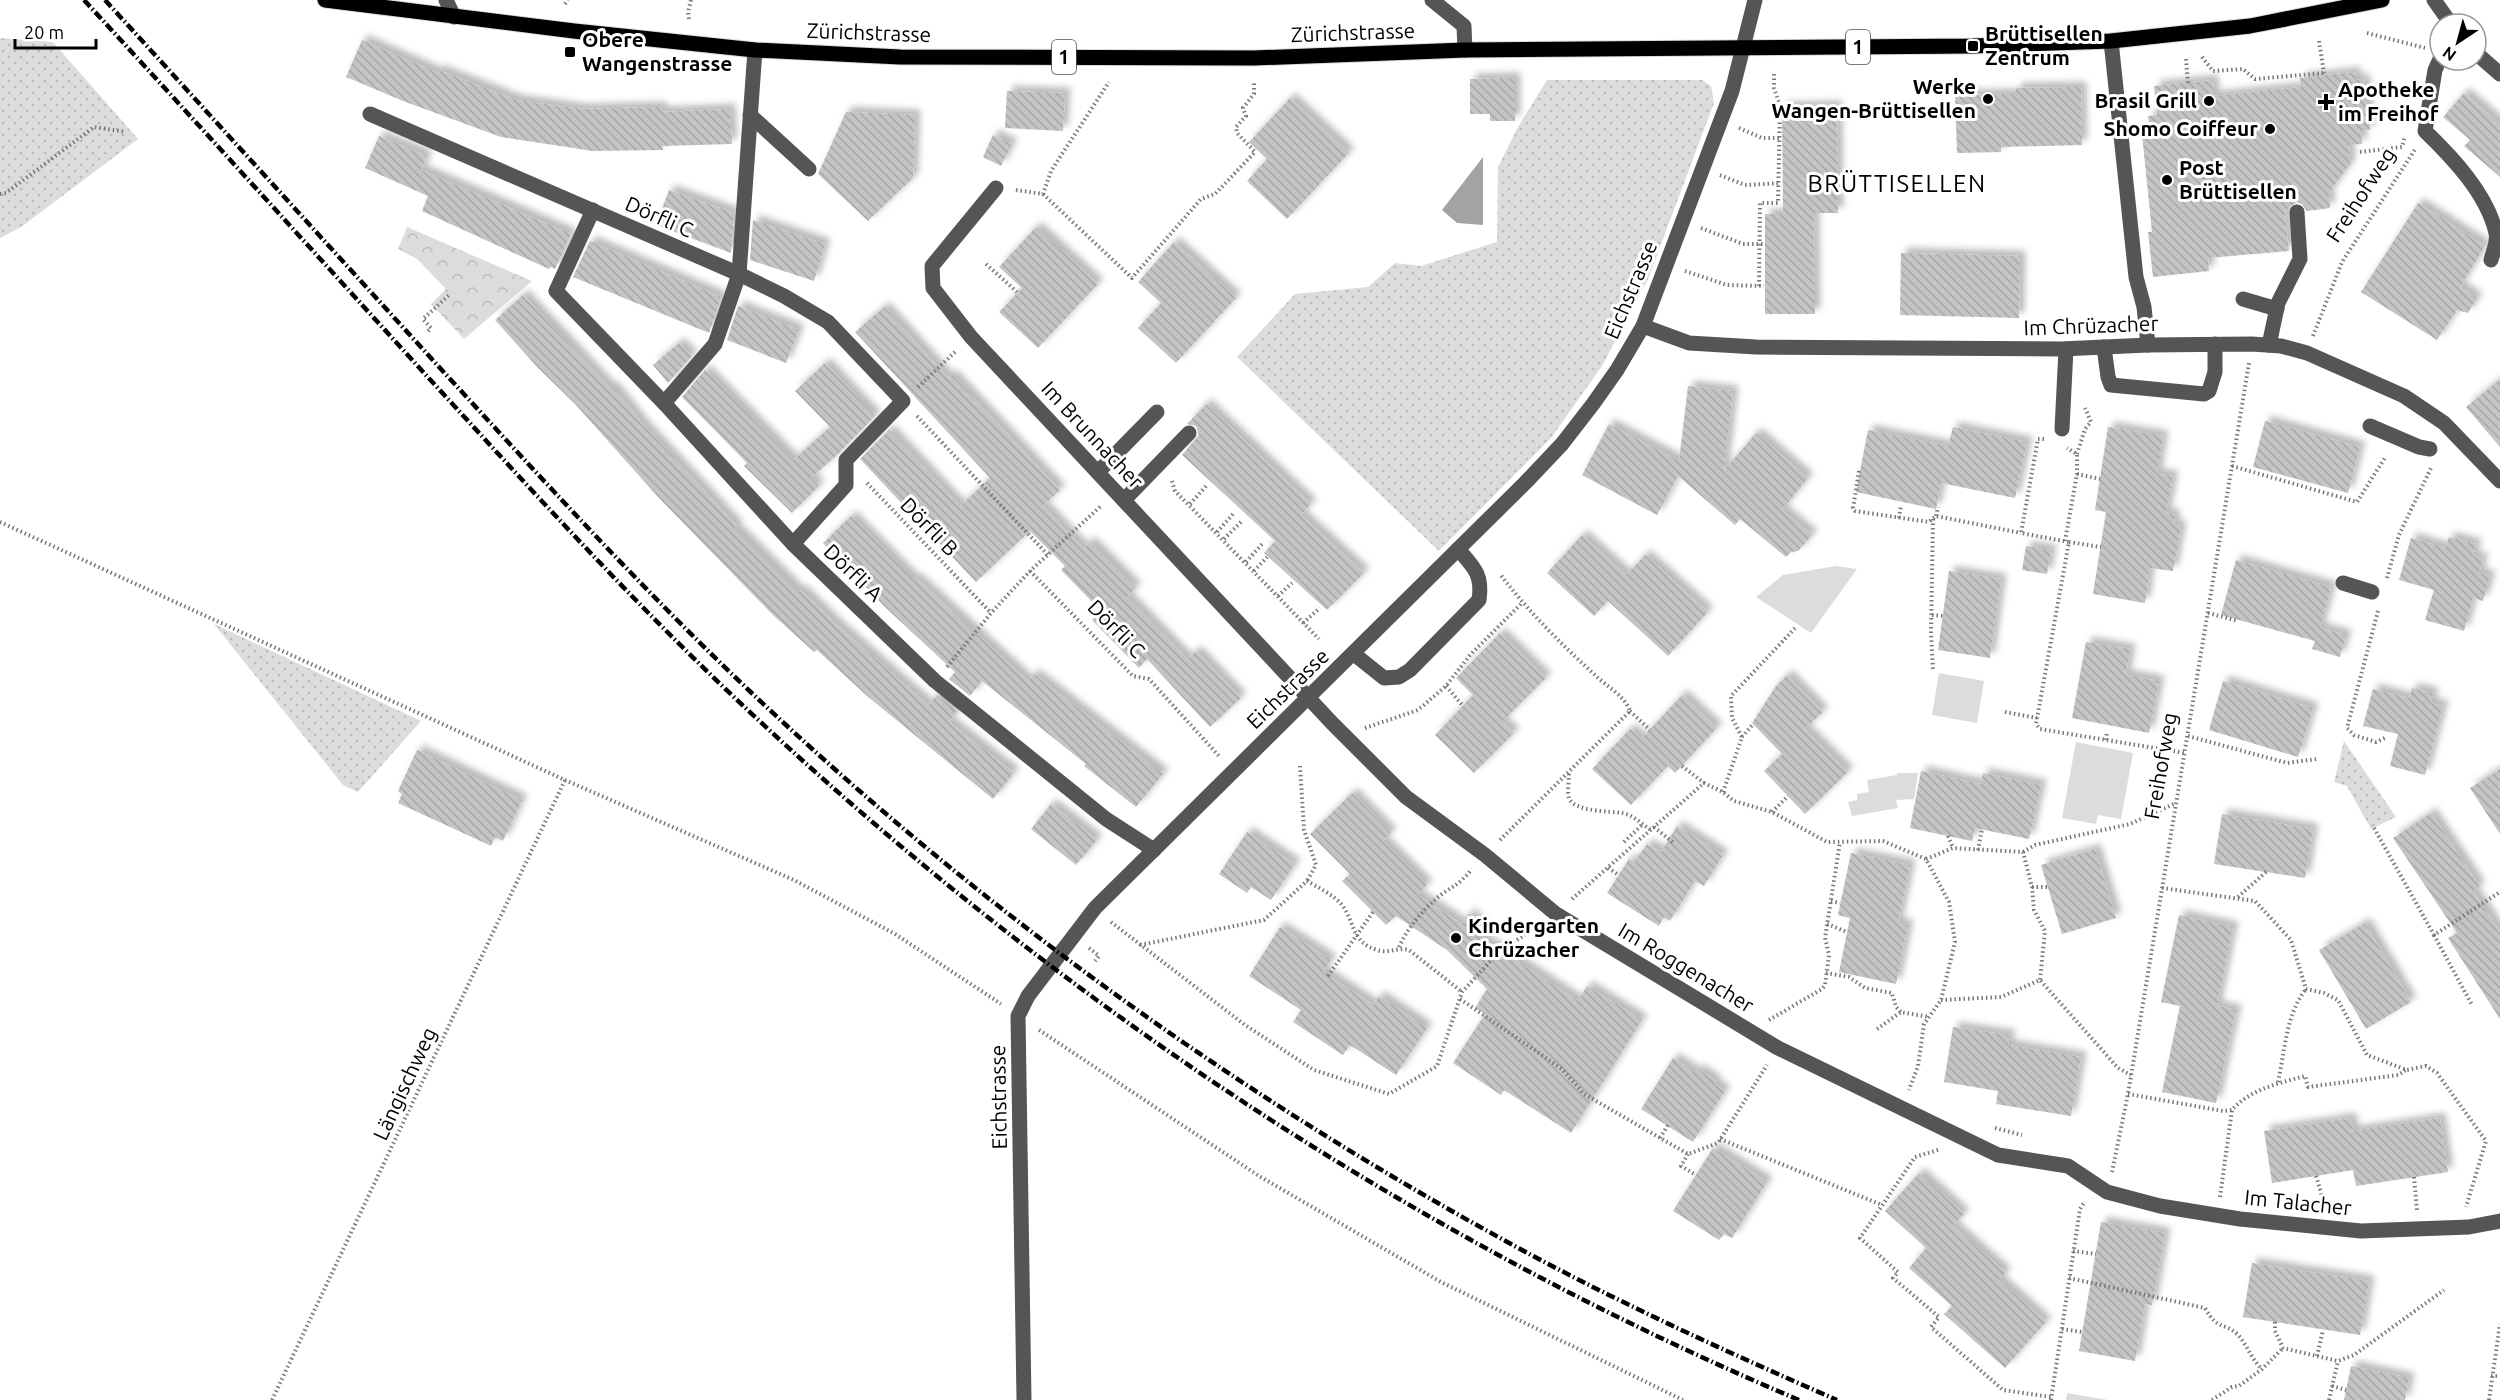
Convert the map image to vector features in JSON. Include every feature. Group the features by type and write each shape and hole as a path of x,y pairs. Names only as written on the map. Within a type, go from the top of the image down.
{"main road":[{"name":"Zürichstrasse","path":"325,0 663,42 755,50 900,57 1254,58 1465,50 1973,46 2111,41 2250,26 2382,0"}],"street":[{"path":"446,0 454,17"},
{"path":"1432,0 1464,26 1465,50"},
{"name":"Eichstrasse","path":"1024,1400 1018,1016 1028,996 1095,908 1354,654 1562,444 1617,370 1643,326 1732,91 1755,0"},
{"path":"2111,41 2136,277 2144,307 2148,345"},
{"path":"663,403 714,344 739,274 755,50"},
{"path":"2488,64 2500,74"},
{"path":"2435,72 2425,131 2445,150 2485,202 2497,235 2492,260"},
{"name":"Dörfli C","path":"370,114 739,274 784,296 828,322 903,401"},
{"path":"750,115 808,169"},
{"name":"Im Brunnacher","path":"996,188 932,266 933,288 971,337 1309,697"},
{"name":"Dörfli A","path":"593,210 556,291 793,544 935,681 1106,819 1154,850"},
{"path":"2268,345 2277,309 2300,259 2297,212"},
{"path":"2243,299 2277,309"},
{"name":"Im Chrüzacher","path":"1643,326 1689,343 1756,347 2066,349 2148,345 2268,345 2307,353 2412,401 2444,423 2500,481"},
{"path":"2104,347 2111,385 2204,394 2209,392 2215,372 2215,344"},
{"path":"2059,438 2066,349"},
{"path":"793,544 846,485 846,460 903,401"},
{"path":"1098,472 1157,412"},
{"path":"2370,426 2419,447 2430,449"},
{"path":"1124,500 1189,433"},
{"path":"1354,654 1384,678 1399,677 1410,670 1479,600 1482,585 1473,566 1458,549"},
{"path":"2343,583 2372,592"},
{"name":"Im Roggenacher","path":"1309,697 1406,797 1485,855 1556,914 1778,1048 1998,1155 2068,1166 2095,1186"},
{"name":"Im Talacher","path":"2095,1186 2107,1192 2160,1206 2240,1219 2361,1231 2460,1228 2500,1221"}],"path":[{"path":"689,20 691,0"},
{"path":"2367,33 2428,52"},
{"path":"2202,57 2213,71 2243,69 2255,79 2325,74 2319,41"},
{"path":"2186,59 2188,83"},
{"path":"1684,271 1727,285 1762,286 1760,203 1778,203 1780,183 1780,106 1774,88 1774,73"},
{"path":"996,188 1043,194 1132,278 1201,200 1215,194 1255,152 1237,133 1236,127 1246,116 1243,108 1254,94 1254,81"},
{"path":"1043,194 1051,171 1109,82"},
{"path":"0,194 6,193 94,127 126,132"},
{"path":"1736,127 1762,138 1780,138"},
{"path":"2360,152 2402,147 2407,128 2425,131"},
{"name":"Freihofweg","path":"2307,353 2342,262 2412,156 2425,131"},
{"path":"1719,175 1745,185 1780,183"},
{"path":"1700,228 1743,244 1762,244"},
{"path":"986,264 1017,292"},
{"path":"428,331 431,328 423,319 449,295"},
{"path":"971,337 903,401 1048,555"},
{"name":"Freihofweg","path":"2051,1398 2080,1209 2095,1186 2112,1175 2128,1094 2252,344"},
{"path":"2021,533 2038,439 2059,438 2077,453 2078,474 2036,724 2040,729 2185,753"},
{"path":"2232,466 2357,502 2386,456 2397,459"},
{"name":"Dörfli B","path":"846,460 991,613"},
{"path":"1859,471 1853,508 1855,511 1929,522 1934,517"},
{"path":"2078,474 2100,479"},
{"path":"1172,478 1172,487 1319,639"},
{"path":"1190,504 1207,486"},
{"path":"935,681 991,613 1030,571 1107,500"},
{"path":"1899,518 1901,505"},
{"path":"1933,670 1930,632 1934,517 1938,507"},
{"path":"1217,532 1234,513"},
{"path":"1934,517 2101,547"},
{"path":"0,522 565,780 794,880 895,934 1259,1176 1431,1276 1683,1400"},
{"path":"1224,539 1241,522"},
{"path":"1246,562 1263,543"},
{"path":"1254,571 1267,557"},
{"path":"1495,567 1522,603 1595,676 1628,704 1630,711 1650,730"},
{"name":"Dörfli C","path":"1030,571 1133,676 1149,679 1224,761"},
{"path":"1278,596 1292,583"},
{"path":"1362,729 1418,710 1446,686 1470,655 1522,603"},
{"path":"1303,623 1320,608"},
{"path":"2208,613 2238,621"},
{"path":"1932,615 1943,616"},
{"path":"1742,737 1732,718 1731,696 1797,626"},
{"path":"1446,686 1463,706"},
{"path":"1399,947 1404,935 1437,897 1463,882 1485,855 1630,711"},
{"path":"2005,712 2037,718"},
{"path":"1723,792 1742,737 1753,724"},
{"path":"2106,740 2107,731"},
{"path":"2188,736 2287,763 2317,759"},
{"path":"1682,765 1704,783 1723,792 1734,801 1772,812 1827,842 1883,841 1926,859 1949,902 1955,942 1941,1000 1924,1024 1918,1066 1906,1096"},
{"path":"1139,945 1264,920 1307,881 1316,864 1304,830 1300,766"},
{"path":"1569,773 1569,797 1573,803 1602,813 1623,813 1675,844"},
{"name":"Längischweg","path":"272,1400 565,780"},
{"path":"1095,908 1139,945 1245,1025 1314,1070 1389,1094 1437,1065 1462,992 1499,952 1556,914 1704,783"},
{"path":"1772,812 1788,796"},
{"path":"1926,859 1953,848 2022,852 2035,844 2130,824 2176,803"},
{"path":"1624,842 1643,824"},
{"path":"2374,828 2472,1005"},
{"path":"1978,850 1982,829"},
{"path":"1948,836 1953,848"},
{"path":"1763,1024 1822,990 1828,955 1824,938 1840,842"},
{"path":"2022,852 2032,887 2034,910 2045,932 2040,980 2118,1068 2131,1075"},
{"path":"1608,868 1619,875"},
{"path":"2238,897 2266,872"},
{"path":"1307,881 1341,904 1357,938 1375,950 1382,951 1399,947 1409,950 1462,992"},
{"path":"2032,887 2048,887"},
{"path":"2162,888 2255,901 2291,940 2306,990"},
{"path":"2434,935 2500,892"},
{"path":"1830,901 1840,903"},
{"path":"1328,976 1357,938 1373,912"},
{"path":"1827,924 1847,932"},
{"path":"1826,973 1849,977 1865,988 1892,993 1896,1007 1901,1012 1929,1017"},
{"path":"1941,1000 2001,997 2040,980"},
{"path":"2306,990 2324,993 2338,1000 2367,1055 2407,1070"},
{"path":"2278,1082 2292,1013 2297,1000 2306,990"},
{"path":"1460,999 1562,1069 1584,1094 1688,1154"},
{"path":"1877,1029 1901,1012"},
{"path":"1696,1175 1681,1166 1688,1154 1718,1143 1778,1048"},
{"path":"2220,1201 2232,1110 2239,1102 2278,1082 2305,1077 2308,1087 2397,1075 2407,1070 2426,1066 2437,1073 2486,1141 2460,1228"},
{"path":"2128,1094 2223,1111 2232,1110"},
{"path":"1660,1138 1668,1125"},
{"path":"1954,1134 1943,1148 1916,1157 1860,1238 1898,1272 1893,1278 1939,1317 1931,1327 2003,1390 2051,1398"},
{"path":"1720,1138 1882,1205"},
{"path":"2316,1176 2326,1213"},
{"path":"2414,1177 2418,1214"},
{"path":"2073,1251 2096,1254"},
{"path":"2069,1278 2205,1308 2217,1325 2236,1334 2255,1363 2262,1369"},
{"path":"2283,1348 2338,1361 2354,1355 2444,1290"},
{"path":"2276,1322 2275,1331 2283,1348"},
{"path":"2489,1400 2500,1324"},
{"path":"2062,1329 2082,1332"},
{"path":"2318,1356 2323,1330"},
{"path":"2212,1400 2232,1387 2239,1386 2262,1369 2283,1348"},
{"path":"2329,1400 2338,1361"},
{"path":"2491,1376 2500,1376"},
{"path":"2332,1386 2346,1390"}],"green space":[{"path":"0,38 53,42 138,139 21,227 0,238"},
{"path":"1547,80 1702,80 1711,86 1714,103 1648,279 1602,366 1551,438 1439,551 1237,357 1295,294 1368,287 1395,263 1421,266 1497,242 1498,167 1518,127"},
{"path":"407,227 532,281 464,339 431,304 446,289 417,259 398,249"},
{"path":"1836,566 1857,569 1811,633 1756,597 1783,575"},
{"path":"214,624 421,721 358,792 343,785"},
{"path":"1939,673 1984,681 1977,723 1932,715"},
{"path":"2344,741 2396,817 2371,829 2347,786 2334,782"},
{"path":"2076,742 2133,753 2121,819 2098,815 2096,824 2062,818"},
{"path":"1897,773 1918,773 1914,799 1896,800 1898,808 1852,816 1848,802 1857,800 1857,794 1869,792 1867,780 1897,775"},
{"path":"2067,1393 2108,1400 2066,1400"}],"shaded area":[{"path":"1483,157 1483,225 1457,223 1442,210"}],"building":[{"path":"362,40 438,73 439,70 516,100 581,109 661,107 662,112 730,109 732,144 662,146 663,150 593,151 501,137 403,101 346,77"},
{"path":"2355,72 2356,80 2364,79 2370,130 2361,131 2362,144 2349,145 2350,164 2329,193 2330,208 2307,211 2302,204 2297,202 2289,207 2285,213 2289,251 2208,258 2209,271 2153,277 2148,232 2152,232 2142,134 2150,133 2148,116 2157,115 2154,86 2213,80 2214,96 2301,87 2300,78"},
{"path":"1515,78 1515,121 1490,121 1490,114 1470,114 1470,79"},
{"path":"2081,87 2082,145 2001,147 2001,152 1957,153 1955,95 2016,94 2016,88"},
{"path":"1007,91 1065,93 1063,131 1005,128"},
{"path":"2464,93 2500,124 2500,177 2464,146 2470,140 2443,117"},
{"path":"1290,98 1349,153 1287,219 1247,181 1267,159 1249,142"},
{"path":"1837,106 1838,213 1814,213 1815,314 1765,314 1765,214 1783,214 1782,107"},
{"path":"846,112 915,115 913,178 868,221 818,174"},
{"path":"993,135 1012,144 1001,166 983,157"},
{"path":"379,136 427,156 421,170 571,234 555,269 550,267 549,269 422,211 428,196 365,168"},
{"path":"669,190 734,213 731,253 656,225"},
{"path":"2418,203 2485,246 2460,287 2477,298 2468,313 2457,310 2437,340 2361,292"},
{"path":"753,220 825,244 814,281 750,260"},
{"path":"1036,227 1098,284 1038,348 999,312 1022,288 999,267"},
{"path":"590,241 721,297 709,333 573,277"},
{"path":"1174,242 1236,298 1176,363 1138,328 1161,303 1138,282"},
{"path":"1901,253 2020,256 2019,318 1900,315"},
{"path":"523,295 610,388 612,386 645,427 737,526 735,528 799,592 801,590 838,626 928,705 937,695 957,711 949,722 1014,773 993,799 867,696 817,650 814,652 773,615 659,498 575,404 538,368 495,320"},
{"path":"738,306 799,330 786,363 727,340"},
{"path":"884,307 948,378 952,375 1060,490 1043,506 1083,548 1090,542 1136,588 1127,597 1187,659 1196,651 1241,698 1210,727 1147,659 1139,668 1092,620 1101,611 1061,570 1065,566 1030,531 976,582 860,459 889,430 960,506 990,478 855,332"},
{"path":"679,343 692,356 668,383 653,365"},
{"path":"825,363 875,416 811,478 819,486 792,513 744,466 747,463 682,397 705,370 793,460 830,427 795,391"},
{"path":"2500,379 2500,447 2466,407"},
{"path":"1688,386 1733,391 1724,470 1756,433 1808,478 1782,510 1812,535 1798,551 1791,552 1786,557 1740,519 1735,525 1678,476 1657,515 1582,475 1609,424 1679,461"},
{"path":"1206,404 1311,504 1301,515 1364,573 1327,610 1264,553 1275,541 1182,455 1199,435 1196,426 1187,424"},
{"path":"2265,421 2360,447 2348,493 2253,467"},
{"path":"1953,427 2027,442 2015,498 1941,483 1936,509 1856,492 1868,430 1948,446"},
{"path":"2108,427 2163,436 2157,474 2173,476 2166,513 2175,515 2174,525 2181,526 2173,571 2150,568 2145,603 2093,594 2106,512 2095,510"},
{"path":"851,516 914,580 916,578 1028,681 1034,674 1163,774 1136,807 982,681 970,696 949,679 955,672 887,609 823,543"},
{"path":"1582,535 1626,575 1645,555 1708,612 1668,656 1608,601 1594,616 1547,573"},
{"path":"2449,537 2476,544 2473,556 2483,559 2479,573 2490,576 2483,601 2473,598 2464,631 2425,620 2434,590 2399,580 2411,538 2445,548"},
{"path":"2026,546 2051,550 2047,574 2022,570"},
{"path":"2236,560 2331,587 2320,628 2346,635 2340,657 2312,649 2315,641 2221,615"},
{"path":"1949,571 2001,579 1990,658 1938,650"},
{"path":"1500,633 1546,678 1502,722 1514,733 1474,773 1435,735 1473,695 1456,678"},
{"path":"2086,642 2130,649 2126,675 2159,681 2149,733 2072,718"},
{"path":"1787,675 1823,712 1805,729 1848,772 1805,814 1764,771 1782,754 1752,723 1776,686"},
{"path":"2223,681 2313,708 2298,757 2209,730"},
{"path":"2412,688 2433,693 2431,703 2443,706 2425,775 2390,766 2398,734 2363,726 2373,689 2409,698"},
{"path":"1682,695 1717,728 1675,773 1668,766 1631,805 1592,769 1630,729 1641,739"},
{"path":"417,750 522,800 503,841 495,837 491,846 398,803 402,794 398,791"},
{"path":"2500,769 2500,834 2470,788"},
{"path":"1921,771 1981,784 1983,773 2041,785 2029,839 1975,828 1972,841 1910,828"},
{"path":"1352,793 1391,833 1383,841 1427,885 1417,895 1462,924 1469,913 1489,933 1483,939 1578,1001 1587,986 1642,1020 1571,1133 1504,1090 1501,1095 1453,1063 1485,1014 1475,1008 1487,989 1447,950 1396,916 1386,925 1342,881 1350,874 1310,834"},
{"path":"1051,804 1097,840 1076,865 1031,829"},
{"path":"2431,813 2480,887 2473,891 2500,932 2500,1019 2448,938 2457,933 2393,838"},
{"path":"2222,814 2313,829 2305,878 2214,864"},
{"path":"1677,826 1723,855 1704,886 1695,881 1670,921 1664,917 1659,926 1607,893 1629,859 1634,862 1647,844 1661,852"},
{"path":"1247,832 1295,864 1271,900 1251,887 1247,893 1219,874"},
{"path":"2095,849 2116,918 2062,934 2041,865"},
{"path":"1851,853 1910,865 1898,923 1908,925 1896,984 1839,972 1850,918 1838,915"},
{"path":"2179,915 2233,927 2217,1006 2236,1010 2216,1103 2162,1092 2180,1006 2161,1002"},
{"path":"2365,923 2411,1002 2366,1029 2319,950"},
{"path":"1280,927 1331,960 1323,972 1373,1005 1379,996 1427,1028 1396,1075 1350,1045 1343,1055 1293,1022 1301,1010 1249,976"},
{"path":"1953,1027 2010,1035 2008,1045 2081,1057 2071,1116 1996,1104 1998,1091 1944,1082"},
{"path":"1673,1058 1696,1073 1698,1069 1716,1081 1714,1084 1725,1091 1693,1142 1641,1109"},
{"path":"2351,1118 2353,1131 2440,1118 2448,1172 2356,1186 2353,1170 2272,1183 2264,1131"},
{"path":"1713,1148 1767,1182 1732,1238 1724,1234 1719,1240 1673,1211"},
{"path":"1919,1173 1964,1214 1953,1226 2006,1273 1999,1280 2046,1322 2005,1368 1944,1314 1952,1306 1909,1268 1926,1248 1885,1211"},
{"path":"2101,1222 2165,1233 2152,1305 2145,1304 2135,1361 2079,1351"},
{"path":"2252,1263 2369,1281 2360,1335 2243,1317"},
{"path":"2351,1366 2409,1378 2405,1400 2344,1400"}],"railway":[{"path":"84,0 501,457 655,619 735,698 854,806 977,908 1104,1006 1236,1097 1371,1182 1511,1262 1653,1334 1799,1400"},
{"path":"105,0 482,414 652,595 786,725 955,871 1132,1007 1318,1131 1414,1189 1591,1286 1713,1345 1837,1400"}],"place":[{"name":"Brüttisellen Zentrum","path":"1973,46"},
{"name":"Obere Wangenstrasse","path":"570,52"},
{"name":"Werke Wangen-Brüttisellen","path":"1988,99"},
{"name":"Brasil Grill","path":"2209,101"},
{"name":"Apotheke im Freihof","path":"2326,102"},
{"name":"Shomo Coiffeur","path":"2270,129"},
{"name":"Post Brüttisellen","path":"2167,180"},
{"name":"Kindergarten Chrüzacher","path":"1456,938"}],"district":[{"name":"BRÜTTISELLEN","path":"1897,184"}]}
